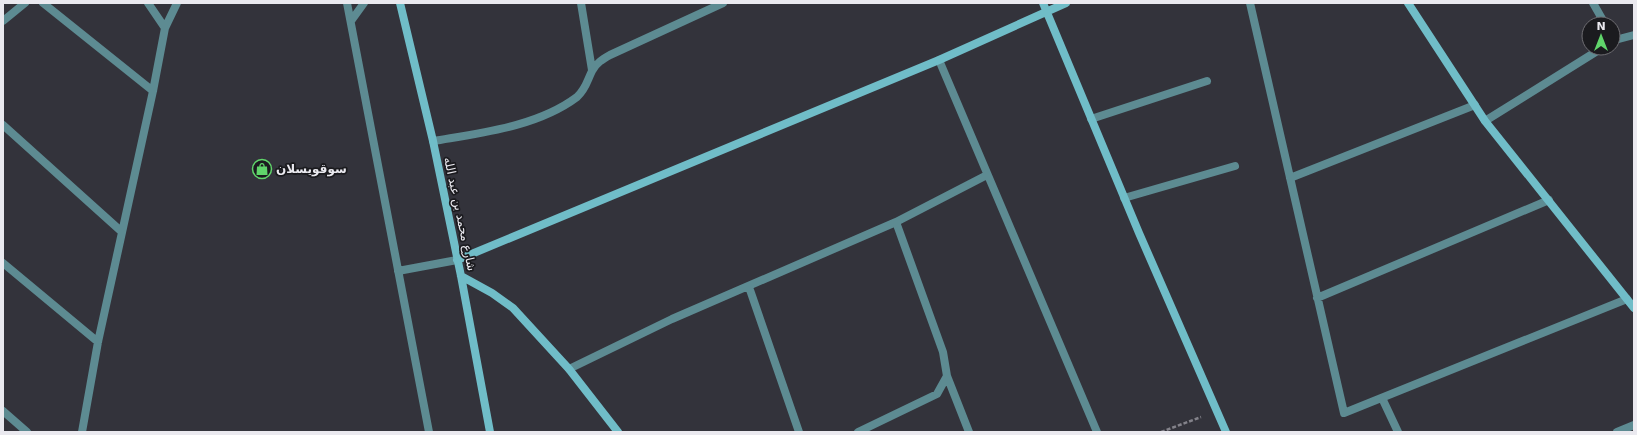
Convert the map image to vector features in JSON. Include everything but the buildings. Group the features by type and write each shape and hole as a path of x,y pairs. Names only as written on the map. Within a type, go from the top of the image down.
{"street":[{"path":"3,21 24,3"},
{"path":"43,3 153,92"},
{"path":"148,3 165,28"},
{"path":"82,432 98,342 153,92 165,28 177,3"},
{"path":"347,3 429,432"},
{"path":"351,21 364,3"},
{"name":"شارع محمد بن عبد الله","path":"400,3 433,141 461,276 490,432"},
{"path":"581,3 592,70"},
{"path":"433,141 505,128 549,113 577,96 587,86 592,70 600,61 723,3"},
{"path":"1043,3 1124,198 1226,432"},
{"path":"398,270 457,260 939,60 1066,3"},
{"path":"1250,3 1344,413 1627,299"},
{"path":"1408,3 1485,121 1634,308"},
{"path":"1593,3 1600,16"},
{"path":"1621,38 1634,35"},
{"path":"1485,121 1589,56"},
{"path":"939,60 1097,432"},
{"path":"1091,119 1207,81"},
{"path":"1290,178 1475,105"},
{"path":"3,125 122,232"},
{"path":"1124,198 1235,166"},
{"path":"569,369 672,320 896,222 987,175"},
{"path":"1317,298 1549,200"},
{"path":"896,222 943,352 947,376 969,432"},
{"path":"3,263 98,342"},
{"path":"461,276 492,293 513,308 569,369 618,432"},
{"path":"749,287 799,432"},
{"path":"858,432 937,394 947,376"},
{"path":"1382,398 1398,432"},
{"path":"3,411 28,432"},
{"path":"1617,432 1634,425"}],"path":[{"path":"1161,432 1216,411"}],"place":[{"name":"سوقويسلان","path":"262,169"}]}
